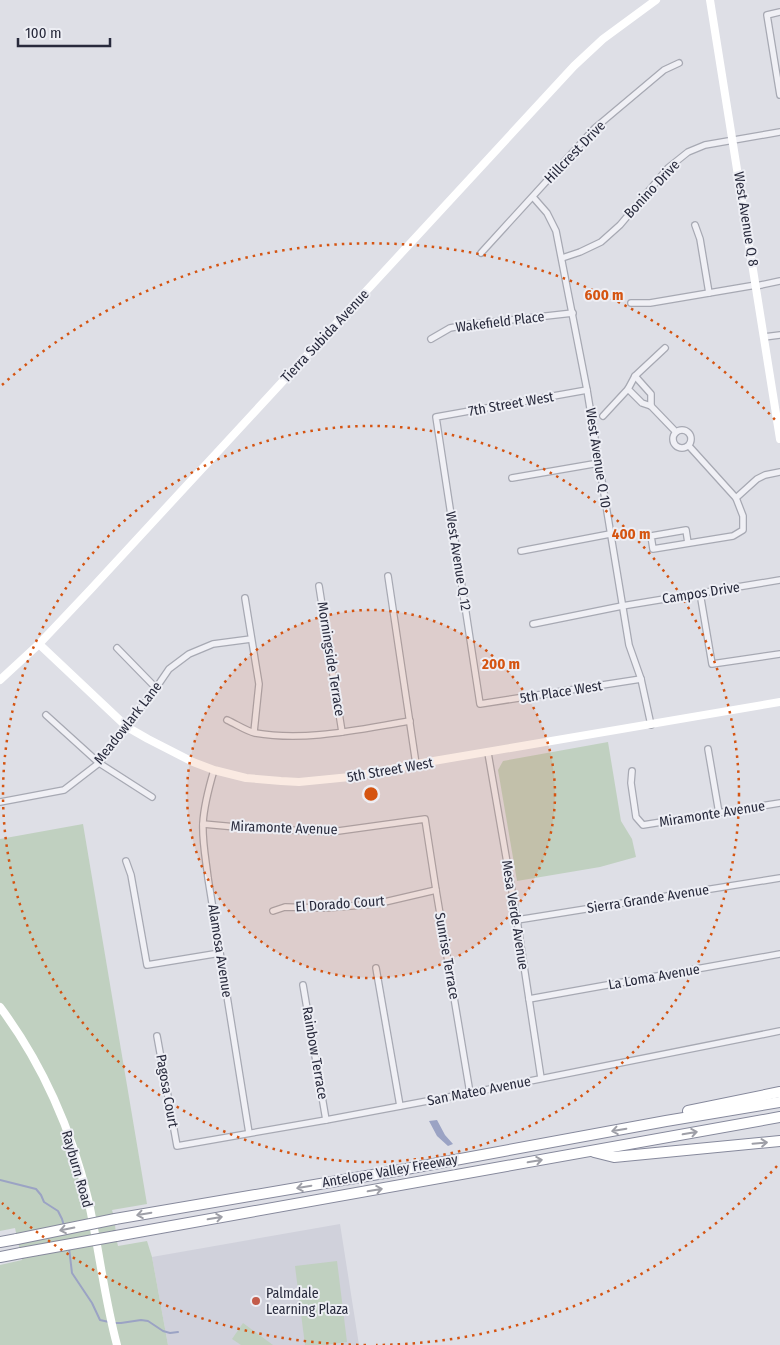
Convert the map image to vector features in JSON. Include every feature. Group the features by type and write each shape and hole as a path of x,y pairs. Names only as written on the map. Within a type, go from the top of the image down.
{"highway":[{"path":"666,1121 688,1110 780,1092"},
{"name":"Antelope Valley Freeway","path":"0,1242 115,1219 380,1174 780,1102"},
{"name":"Antelope Valley Freeway","path":"0,1257 780,1118"},
{"path":"590,1151 614,1157 780,1141"}],"street":[{"name":"Tierra Subida Avenue","path":"0,680 39,644 91,589 574,66 603,39 656,0"},
{"name":"West Avenue Q 8","path":"710,0 780,439"},
{"path":"780,12 767,16 780,95"},
{"name":"Hillcrest Drive","path":"481,253 595,128 664,70 679,63"},
{"name":"Bonino Drive","path":"562,258 601,242 620,225 668,168 688,152 706,145 780,132"},
{"name":"West Avenue Q 10","path":"532,197 547,213 556,231 587,390 622,606 651,725"},
{"path":"695,225 700,239 709,293"},
{"path":"631,302 650,303 780,281"},
{"name":"Wakefield Place","path":"431,339 450,328 466,325 573,313"},
{"path":"764,337 780,335"},
{"path":"602,416 628,389 635,376 665,348"},
{"path":"635,376 651,394 652,406"},
{"path":"628,389 642,403 652,406 676,432"},
{"name":"7th Street West","path":"436,418 587,390"},
{"name":"West Avenue Q 12","path":"436,418 480,704"},
{"path":"681,430 688,432 692,438 689,446 684,449 676,446 673,438 676,432 681,430"},
{"path":"688,543 686,530 651,536 653,549 733,536 743,530 743,516 736,498 689,446"},
{"path":"512,478 599,463"},
{"path":"736,498 756,479 764,475 780,472"},
{"path":"521,551 610,534"},
{"path":"388,576 416,764"},
{"name":"Campos Drive","path":"533,624 622,606 780,580"},
{"name":"Morningside Terrace","path":"320,586 342,732"},
{"path":"700,593 712,664 780,654"},
{"path":"245,598 259,684 254,732"},
{"name":"Meadowlark Lane","path":"0,802 64,790 99,763 169,669 189,654 213,644 251,638"},
{"name":"5th Street West","path":"39,644 127,727 193,762 214,770 246,778 299,782 350,777 416,764 780,704"},
{"path":"117,648 156,688"},
{"name":"5th Place West","path":"480,704 641,679"},
{"path":"46,715 99,763 152,797"},
{"path":"227,720 254,732 296,736 342,732 410,721"},
{"path":"708,749 718,813"},
{"name":"Mesa Verde Avenue","path":"488,753 541,1078"},
{"name":"Alamosa Avenue","path":"214,770 207,795 203,841 249,1133"},
{"name":"Miramonte Avenue","path":"632,771 631,783 636,817 643,825 780,803"},
{"name":"Miramonte Avenue","path":"203,824 331,832 425,819"},
{"name":"Sunrise Terrace","path":"425,819 470,1093"},
{"path":"126,861 132,875 147,965 220,953"},
{"name":"Sierra Grande Avenue","path":"516,920 780,878"},
{"name":"El Dorado Court","path":"273,911 285,907 325,908 376,904 436,890"},
{"name":"La Loma Avenue","path":"529,999 780,954"},
{"path":"376,968 400,1106"},
{"name":"Rainbow Terrace","path":"303,985 326,1120"},
{"name":"Rayburn Road","path":"0,1007 31,1053 47,1084 69,1137 88,1200 117,1345"},
{"name":"San Mateo Avenue","path":"177,1146 470,1093 780,1031"},
{"name":"Pagosa Court","path":"157,1036 177,1146"}],"shaded area":[{"name":"Palmdale Learning Plaza","path":"340,1224 359,1345 168,1345 152,1257"}],"green space":[{"path":"608,742 621,821 632,839 636,857 600,867 517,881 498,770 503,761"},
{"path":"83,824 147,1204 112,1210 117,1242 118,1246 147,1241 152,1257 168,1345 0,1345 0,1265 22,1260 15,1228 0,1231 0,839"},
{"path":"337,1261 347,1342 305,1345 295,1266"},
{"path":"243,1323 273,1345 241,1345 232,1339"}],"water":[{"path":"437,1120 445,1135 453,1144 448,1146 437,1136 429,1121"}],"waterway":[{"path":"0,1180 36,1189 44,1202 58,1211 64,1226"},
{"path":"69,1248 72,1273 92,1303 100,1320 109,1322"},
{"path":"114,1323 141,1320 148,1321 163,1331 170,1333 178,1332"}],"place":[{"name":"Palmdale Learning Plaza","path":"256,1301"}]}
